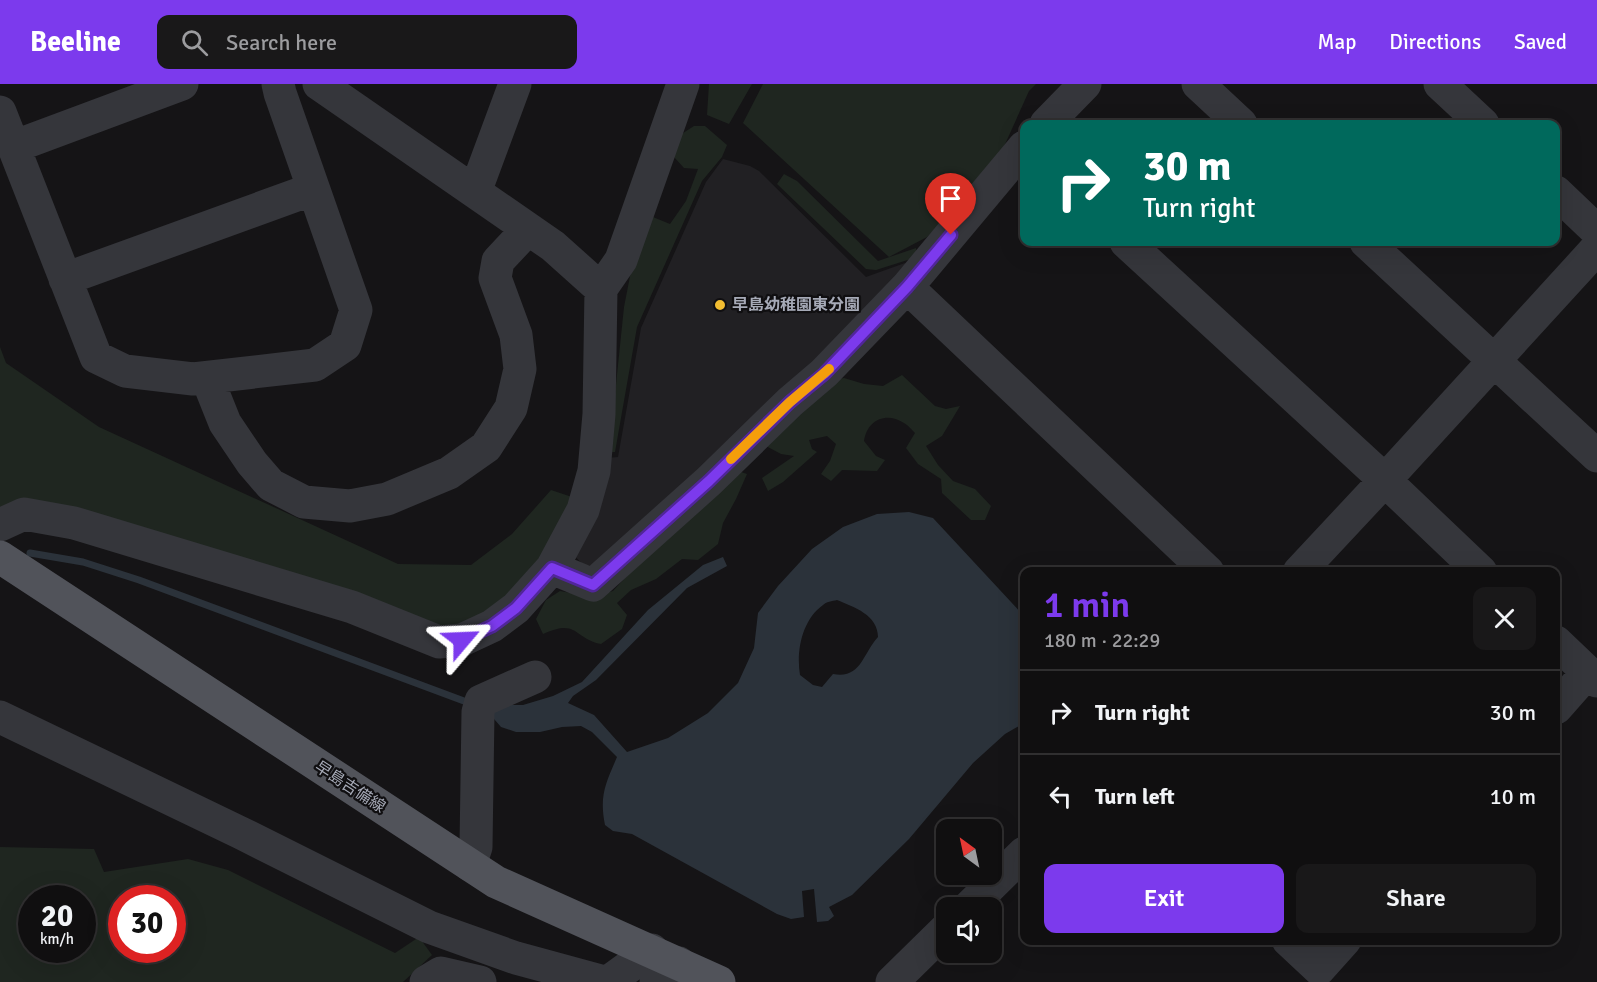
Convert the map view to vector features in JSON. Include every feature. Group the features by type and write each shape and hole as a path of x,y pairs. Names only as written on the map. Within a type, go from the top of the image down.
{"main road":[{"name":"早島吉備線","path":"0,557 496,882 662,965 719,982"}],"street":[{"path":"13,147 182,84"},
{"path":"0,112 96,357 125,370 193,379 207,378 275,368 315,366 345,345 356,310 278,84"},
{"path":"319,84 353,95 475,192 553,246 601,289"},
{"path":"475,192 515,84"},
{"path":"0,525 24,514 75,523 352,607 412,633 440,642 462,640 492,626 516,608 552,568 583,510 594,471 599,414 601,289 621,260 683,84"},
{"path":"1050,120 1085,84"},
{"path":"1198,84 1237,120"},
{"path":"1440,84 1479,120"},
{"path":"552,568 593,585 709,481 790,402 824,374 907,287 1020,152"},
{"path":"65,279 313,189"},
{"path":"1560,196 1597,231"},
{"path":"207,378 225,423 252,463 272,485 304,502 350,507 387,499 449,473 486,447 511,408 520,369 516,334 495,278 498,261 528,229"},
{"path":"1130,246 1385,480 1476,567"},
{"path":"1370,246 1597,456"},
{"path":"1304,567 1597,248"},
{"path":"907,287 1203,567"},
{"path":"1560,646 1592,677 1560,705"},
{"path":"470,865 476,847 481,701 535,678"},
{"path":"0,717 429,927 516,958 606,982 662,965"},
{"path":"979,897 1020,857"},
{"path":"892,982 936,939"},
{"path":"1293,945 1326,975 1341,945"},
{"path":"426,982 441,973 480,982"}],"shaded area":[{"path":"709,84 752,84 729,124 707,115"},
{"path":"763,84 1036,84 1029,91 997,162 927,237 889,257 743,123"},
{"path":"694,126 705,126 727,145 722,157 702,181 637,327 615,452 609,452 624,307 633,261 648,215 670,224 686,201 698,169 684,168 674,157 677,137"},
{"path":"723,159 750,166 759,171 866,277 905,263 910,267 816,369 598,565 584,566 572,553 607,458 618,457 641,328 706,182"},
{"path":"784,174 797,181 878,261 916,248 917,257 876,270 866,269 777,184"},
{"path":"0,347 6,363 99,427 398,564 471,565 512,534 551,490 572,497 549,546 520,585 483,616 450,628 0,514"},
{"path":"902,375 935,406 946,409 960,406 942,436 926,446 938,465 953,481 975,489 991,506 985,520 971,520 942,493 941,479 918,464 906,448 915,433 897,419 891,418 884,418 873,423 864,441 876,456 885,460 877,471 842,470 831,481 821,474 830,461 836,444 827,436 809,440 812,449 817,452 783,482 768,491 762,478 794,456 781,454 766,446 826,381 844,378 864,384 883,386"},
{"path":"735,470 747,474 723,523 718,544 698,560 682,559 656,579 631,590 617,603 627,615 622,629 601,644 569,629 563,628 543,634 536,619 546,600 560,591 593,597 613,591"},
{"path":"909,512 933,518 1020,612 1020,725 1005,734 973,763 909,839 852,895 829,907 834,916 828,921 817,922 814,889 802,891 804,917 791,919 777,914 632,834 613,831 605,825 603,797 617,757 592,732 581,726 540,732 516,732 501,727 488,712 492,705 523,705 553,696 582,682 648,610 703,565 723,557 727,566 687,588 596,680 573,696 568,703 594,715 627,752 668,738 708,713 738,683 754,648 758,613 778,586 812,549 843,527 877,514","holes":["837,600 870,617 877,629 878,637 860,664 850,673 833,674 822,687 813,685 800,675 800,646 805,627 816,611 829,602"]},
{"path":"0,847 94,849 104,872 188,859 228,870 395,953 419,937 432,955 403,982 0,982"}],"waterway":[{"path":"30,553 83,562 139,580 472,704"}],"slow traffic":[{"path":"731,459 790,402 829,369"}],"place":[{"name":"早島幼稚園東分園","path":"720,305"}],"route":[{"path":"462,640 492,626 516,608 552,568 593,585 709,481 790,402 824,374 907,287 951,235"}]}
